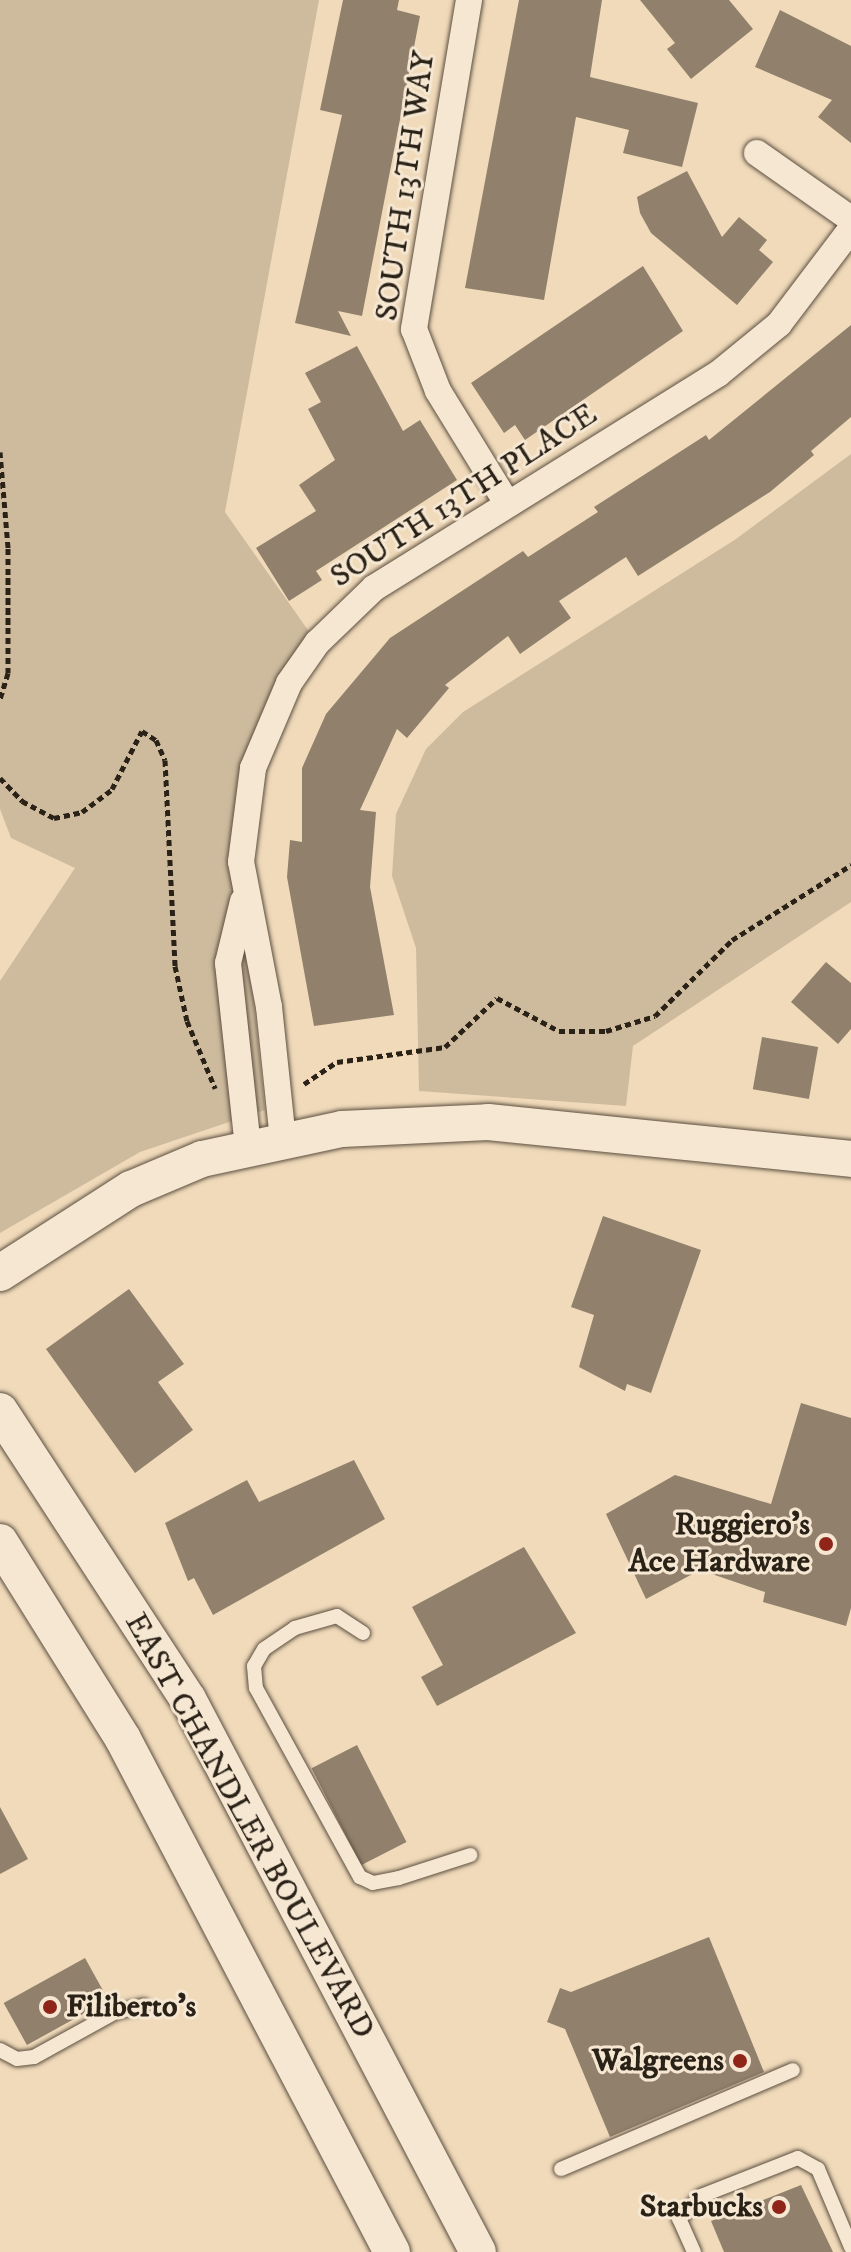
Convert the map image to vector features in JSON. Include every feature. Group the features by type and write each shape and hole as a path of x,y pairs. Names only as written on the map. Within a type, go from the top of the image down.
{"main road":[{"path":"0,1273 131,1189 202,1159 283,1140 419,1121 488,1122 851,1159"},
{"name":"EAST CHANDLER BOULEVARD","path":"0,1411 188,1699 478,2252"},
{"path":"0,1542 123,1739 392,2252"}],"street":[{"name":"SOUTH 13TH WAY","path":"469,0 414,329 438,391 507,503"},
{"path":"757,153 851,219"},
{"name":"SOUTH 13TH PLACE","path":"248,1148 228,963 243,898 253,768 303,662 374,588 718,374 779,324 851,229"},
{"name":"SOUTH 13TH PLACE","path":"243,898 262,963 283,1140"}],"lane":[{"path":"363,1633 337,1616 295,1628 264,1649 254,1666 256,1688 360,1877 373,1883 399,1878 470,1855"},
{"path":"0,2050 17,2059 34,2057 116,2012 143,2006"},
{"path":"561,2169 793,2070"},
{"path":"694,2252 679,2219 701,2196 798,2158 818,2169 851,2247"}],"path":[{"path":"0,452 8,548 8,673 0,700"},
{"path":"0,778 22,801 54,818 82,812 112,789 142,731 156,740 165,760 175,966 187,1021 206,1075 225,1104 244,1101"},
{"path":"279,1098 337,1062 445,1047 497,998 559,1031 606,1031 655,1016 732,940 851,865"}],"shaded area":[{"path":"0,0 319,0 225,512 317,643 265,735 243,898 265,1110 140,1152 0,1233 0,981 75,868 11,838 0,809"},
{"path":"851,454 851,902 633,1046 626,1106 419,1091 416,948 392,876 396,814 426,749 463,712 736,539"}],"building":[{"path":"343,0 399,0 397,10 420,16 362,316 338,311 351,336 295,323 342,115 320,110"},
{"path":"519,0 602,0 590,77 698,103 682,167 623,153 629,130 576,117 544,300 465,288"},
{"path":"640,0 729,0 753,29 691,79 667,49 675,43"},
{"path":"780,10 851,46 851,143 818,117 832,100 755,67"},
{"path":"687,171 722,237 739,217 767,240 759,250 773,262 737,305 651,233 640,213 637,197"},
{"path":"643,266 683,331 525,440 515,425 504,433 471,383"},
{"path":"851,325 851,417 811,451 814,455 770,492 638,576 626,557 559,601 571,618 520,654 508,636 445,685 449,688 407,738 397,729 360,810 376,812 370,887 394,1015 314,1026 287,877 290,840 302,842 302,768 326,714 390,638 523,551 528,557 598,512 594,507 706,435 709,440"},
{"path":"357,346 403,431 420,420 457,480 316,571 322,580 289,601 256,548 316,511 299,485 335,460 308,409 321,402 305,373"},
{"path":"826,962 851,983 851,1029 838,1044 791,1002"},
{"path":"762,1037 818,1047 809,1099 753,1089"},
{"path":"603,1216 701,1250 651,1393 627,1384 625,1391 579,1367 594,1315 571,1307"},
{"path":"129,1289 184,1364 158,1382 193,1430 135,1473 46,1349"},
{"path":"801,1403 851,1418 851,1608 846,1626 763,1602 765,1592 700,1570 646,1599 606,1514 675,1475 771,1504"},
{"path":"354,1460 385,1519 213,1615 194,1578 188,1581 165,1523 247,1480 259,1502"},
{"path":"524,1547 576,1633 437,1706 421,1677 443,1665 412,1607"},
{"path":"357,1745 406,1842 361,1865 312,1768"},
{"path":"0,1807 28,1859 0,1874"},
{"name":"Walgreens","path":"709,1937 764,2072 610,2137 565,2029 547,2022 560,1988 571,1992"},
{"name":"Filiberto's","path":"85,1958 108,2000 27,2045 4,2003"},
{"name":"Starbucks","path":"801,2185 833,2252 724,2252 711,2221"}],"place":[{"name":"Ruggiero's Ace Hardware","path":"826,1544"},
{"name":"Filiberto's","path":"50,2007"},
{"name":"Walgreens","path":"740,2061"},
{"name":"Starbucks","path":"779,2207"}]}
